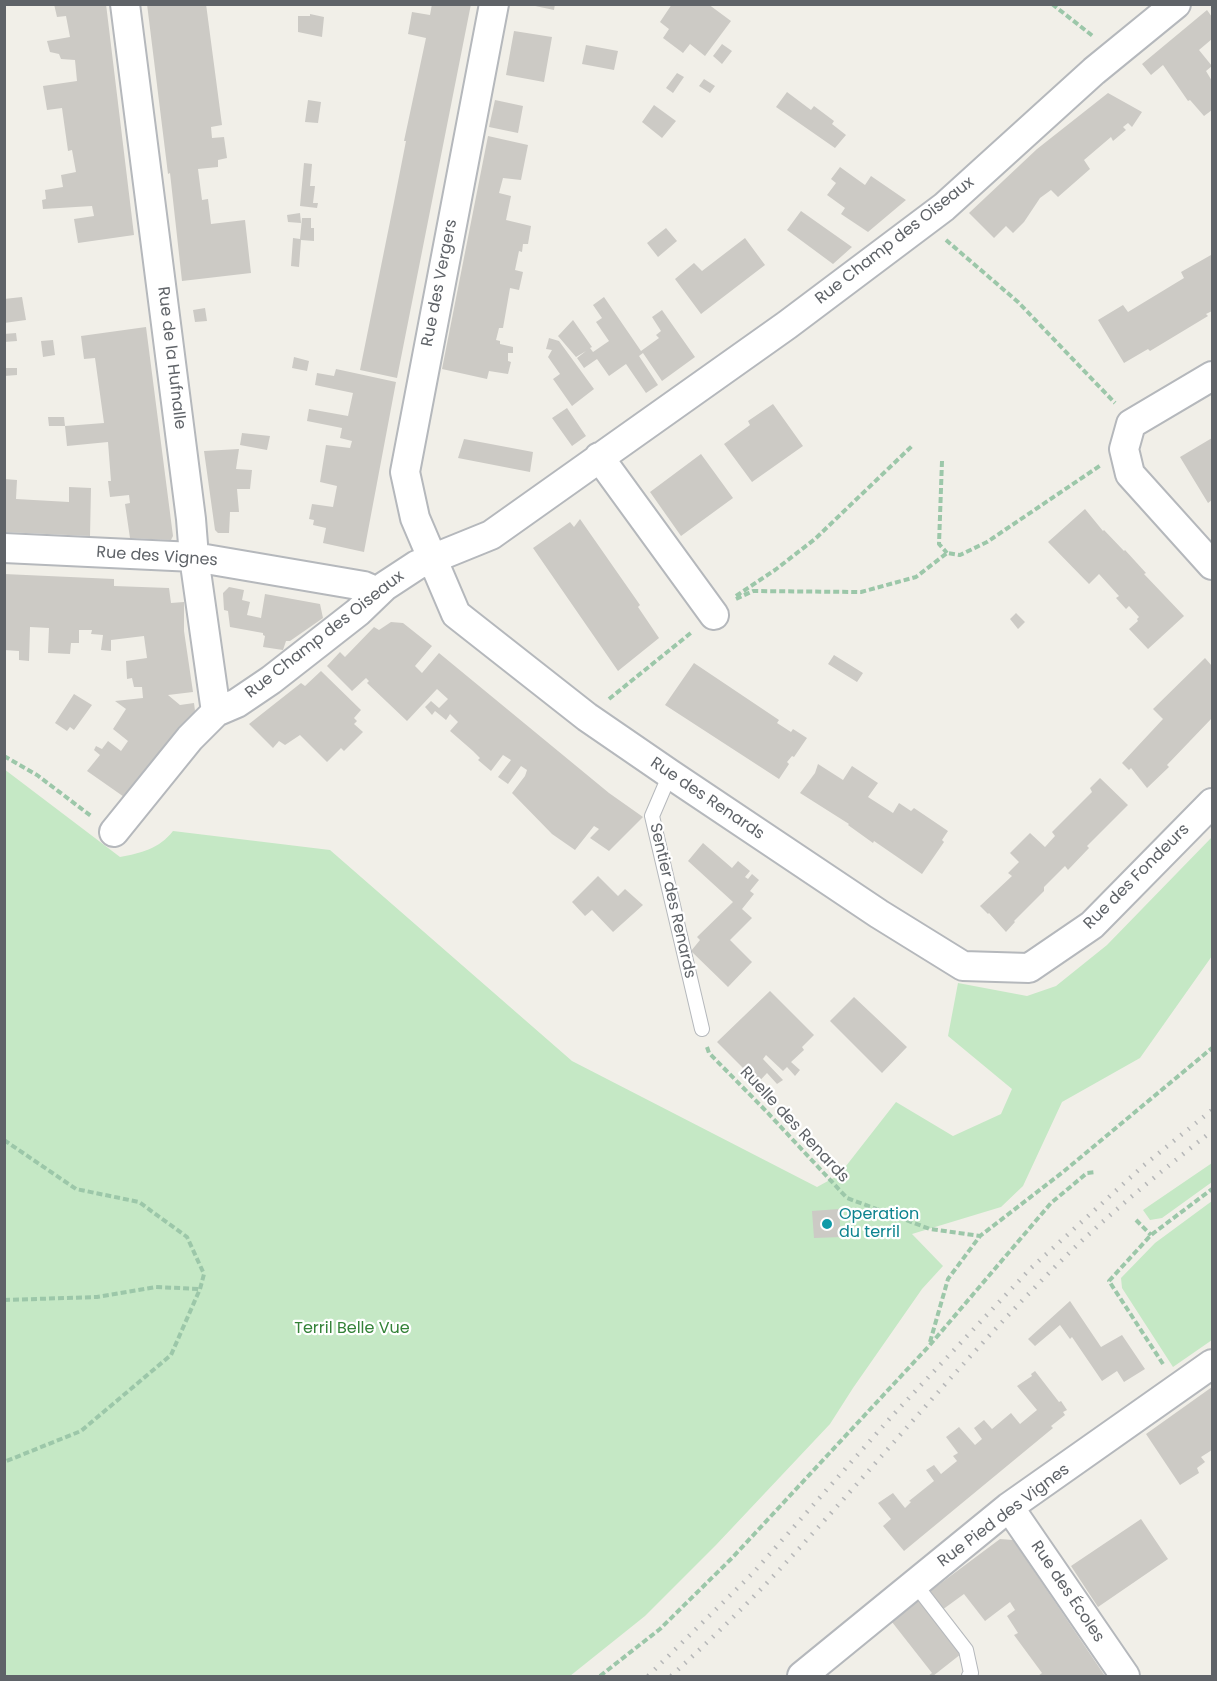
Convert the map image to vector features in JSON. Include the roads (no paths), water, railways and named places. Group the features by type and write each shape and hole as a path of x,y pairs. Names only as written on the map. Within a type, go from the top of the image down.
{"street":[{"name":"Rue de la Hufnalle","path":"125,4 194,557 216,712"},
{"name":"Rue des Vergers","path":"432,559 415,518 405,472 494,4"},
{"name":"Rue Champ des Oiseaux","path":"114,832 190,738 216,712 237,703 271,680 358,612 385,586 417,565 491,535 787,325 944,207 1112,56 1176,4"},
{"path":"1212,376 1127,437 1130,474 1212,565"},
{"path":"599,458 714,615"},
{"name":"Rue des Vignes","path":"4,548 194,557 363,586 378,592"},
{"name":"Rue des Renards","path":"432,559 456,615 587,717 669,774 879,914 963,966 1029,968"},
{"name":"Rue des Fondeurs","path":"1029,968 1092,925 1212,803"},
{"name":"Rue Pied des Vignes","path":"802,1677 1009,1507 1212,1364"},
{"name":"Rue des Écoles","path":"1009,1507 1125,1677"}],"lane":[{"name":"Sentier des Renards","path":"669,774 652,816 702,1029"},
{"path":"915,1584 966,1650 971,1673 969,1677"}],"railway":[{"path":"648,1676 753,1573 892,1416 1031,1268 1143,1166 1212,1110"},
{"path":"671,1676 765,1585 1031,1291 1105,1219 1212,1131"}],"place":[{"name":"Operation du terril","path":"827,1224"}],"park label":[{"name":"Terril Belle Vue","path":"352,1329"}]}
